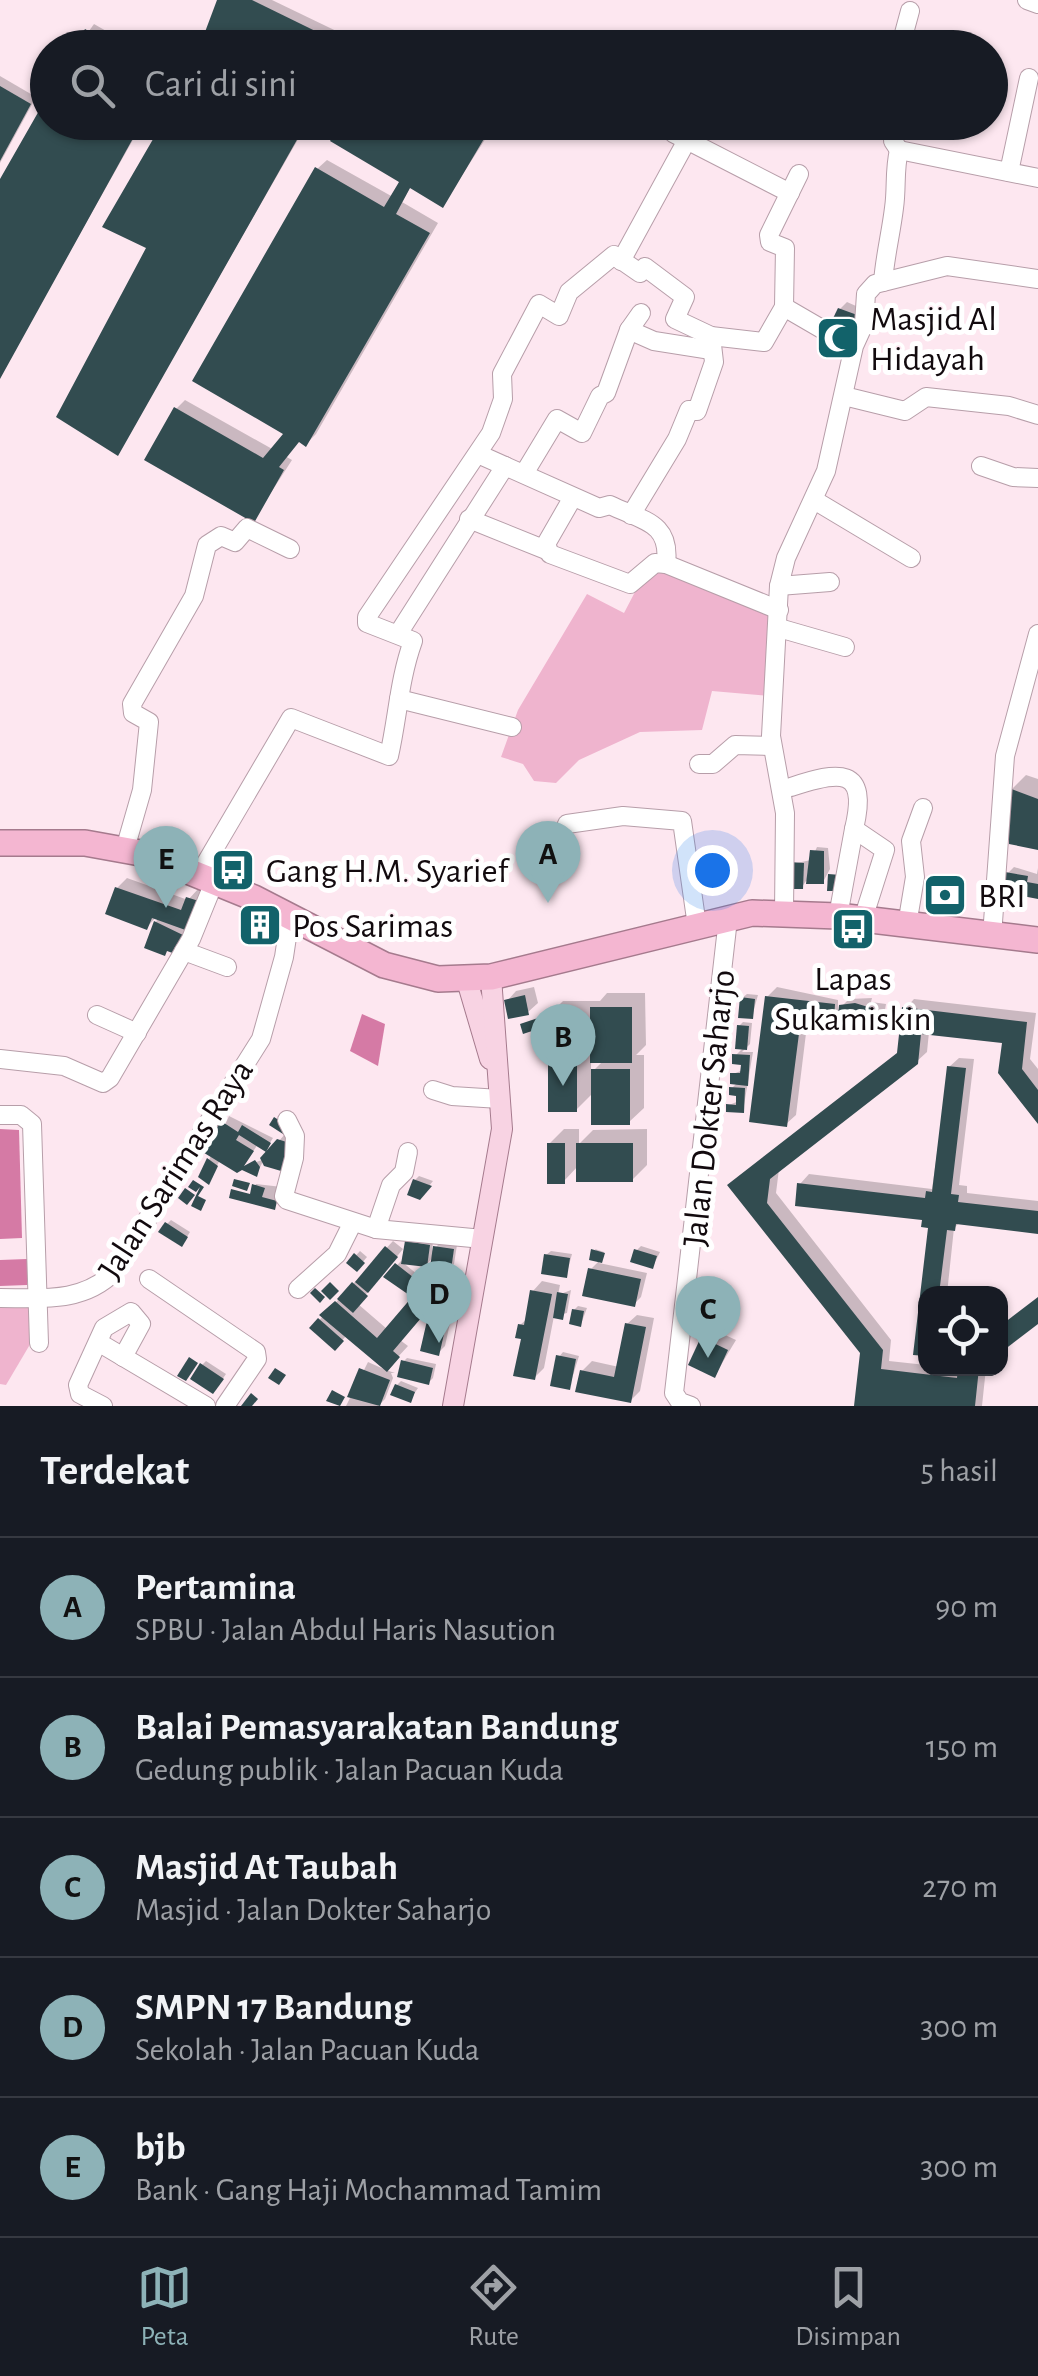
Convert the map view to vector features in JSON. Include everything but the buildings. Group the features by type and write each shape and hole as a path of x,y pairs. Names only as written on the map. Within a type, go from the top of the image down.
{"highway":[{"path":"0,843 85,843 125,849 208,877 286,937 438,979 479,979 728,918 784,912 1038,940"}],"main road":[{"path":"453,1406 498,1162 499,1092 479,979"}],"street":[{"path":"1027,0 1038,4"},
{"path":"905,30 910,11"},
{"path":"1008,172 1029,78"},
{"path":"621,261 679,140"},
{"path":"686,140 790,193"},
{"path":"884,282 886,237 895,204 892,178 899,150 894,140"},
{"path":"899,150 1038,178"},
{"path":"630,330 654,341 764,342 784,307 786,248 770,242 769,234 799,174"},
{"path":"0,1060 72,1070 102,1083 137,1033 184,950 208,877 288,720 295,719 388,756 400,699 398,682 413,641 367,623 367,617 492,433 503,400 502,374 539,304 560,316 569,292 614,255 640,273 645,268 685,296 675,319 711,343"},
{"path":"784,912 786,812 772,746 780,586 786,558 814,500 844,396 851,344 864,324 866,294 884,282 947,266 1038,280"},
{"path":"784,307 828,332"},
{"path":"526,472 557,419 582,433 600,396 606,393 630,330 641,313"},
{"path":"631,516 690,410 697,411 712,373 711,343"},
{"path":"844,396 906,411 926,397 1009,406 1038,416"},
{"path":"478,454 526,472 599,508 610,505 631,516 667,538 666,564"},
{"path":"398,634 505,466"},
{"path":"981,466 1013,477 1038,478"},
{"path":"546,550 573,497"},
{"path":"814,500 911,558"},
{"path":"469,519 630,584 655,563 666,564 845,647"},
{"path":"125,849 142,790 149,722 133,713 132,704 194,596 208,545 220,536 235,542 247,528 290,550"},
{"path":"780,586 830,582"},
{"path":"992,936 1005,756 1038,634"},
{"path":"400,699 512,727"},
{"path":"699,764 714,764 731,746 772,746"},
{"path":"792,787 832,774 850,779 858,792 850,917"},
{"path":"908,925 915,877 911,841 923,808"},
{"path":"568,824 624,816 682,821 697,926"},
{"path":"850,917 885,850 854,830"},
{"name":"Jalan Dokter Saharjo","path":"692,1406 680,1402 674,1393 728,918"},
{"name":"Jalan Sarimas Raya","path":"0,1298 76,1296 98,1288 114,1272 243,1066 286,937"},
{"path":"184,950 226,967"},
{"path":"97,1015 137,1033"},
{"path":"433,1090 452,1096 499,1092"},
{"path":"0,1115 21,1115 32,1124 39,1344"},
{"path":"286,1120 294,1136 284,1196 287,1200 376,1229 483,1239"},
{"path":"376,1229 392,1185 404,1172 408,1152"},
{"path":"298,1288 330,1261 352,1224"},
{"path":"148,1279 256,1352 257,1359 224,1406"},
{"path":"103,1406 77,1388 104,1328 130,1312 140,1318 123,1358"},
{"path":"98,1342 172,1398 206,1406"}],"shaded area":[{"path":"657,567 774,611 769,696 712,691 702,730 640,732 579,760 556,783 534,781 523,764 501,757 518,710 587,594 624,613 647,569"},
{"path":"362,1014 385,1024 378,1066 350,1051"},
{"path":"0,1129 19,1130 22,1238 0,1239"},
{"path":"27,1259 27,1285 0,1286 0,1260"},
{"path":"30,1304 32,1341 6,1385 0,1384 0,1305"}],"tunnel":[{"path":"827,332 849,343"}],"place":[{"name":"Masjid Al Hidayah","path":"838,338"},
{"name":"Gang H.M. Syarief","path":"233,870"},
{"name":"BRI","path":"945,895"},
{"name":"Pertamina","path":"548,903"},
{"name":"bjb","path":"166,908"},
{"name":"Pos Sarimas","path":"260,925"},
{"name":"Lapas Sukamiskin","path":"853,929"},
{"name":"Balai Pemasyarakatan Bandung","path":"563,1086"},
{"name":"SMPN 17 Bandung","path":"439,1343"},
{"name":"Masjid At Taubah","path":"708,1358"}]}
